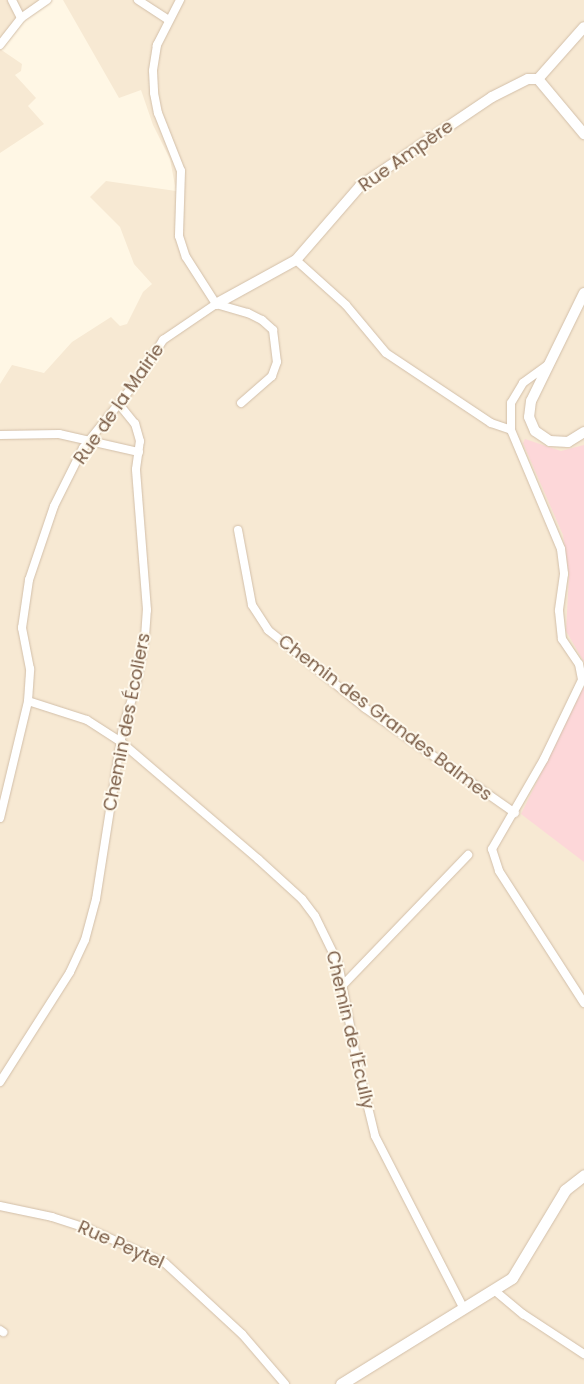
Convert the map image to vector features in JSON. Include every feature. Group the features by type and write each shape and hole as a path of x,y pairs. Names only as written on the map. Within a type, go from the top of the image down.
{"main road":[{"path":"341,1384 512,1278 565,1190 584,1175"}],"street":[{"path":"12,0 21,18"},
{"path":"0,45 21,18 47,0"},
{"path":"138,0 148,9 167,19"},
{"path":"180,0 167,19 157,45 153,71 154,93 158,113 181,171 179,236 186,257 216,304 231,306 255,316 273,330 277,362 272,376 242,403"},
{"path":"584,27 538,79 584,134"},
{"name":"Rue Ampère","path":"216,304 296,260 360,186 492,97 528,79 538,79"},
{"path":"296,260 346,305 386,353 491,423 511,430"},
{"path":"584,293 531,401 529,417 535,431 550,441 568,442 584,432"},
{"name":"Rue de la Mairie","path":"0,818 28,701 30,669 22,628 29,580 54,506 90,439 119,404 163,340 216,304"},
{"path":"549,364 523,382 511,403 511,430 561,549 564,574 559,611 562,639 579,664 582,680 515,813 492,849 499,871 584,1003"},
{"name":"Chemin des Écoliers","path":"0,1082 70,972 85,940 96,899 121,742 136,686 147,610 137,491 139,452 135,424 119,404"},
{"path":"0,435 59,434 90,439 139,452"},
{"name":"Chemin des Grandes Balmes","path":"238,530 252,605 268,630 365,708 515,813"},
{"name":"Chemin de l'Ecully","path":"28,701 86,720 121,742 302,899 330,941 342,986 365,1103 375,1136 464,1309"},
{"path":"342,986 468,855"},
{"name":"Rue Peytel","path":"0,1206 52,1217 89,1229 165,1263 242,1334 286,1384"},
{"path":"494,1290 523,1314 584,1354"}],"shaded area":[{"path":"0,0 51,0 28,16 0,49"},
{"path":"63,0 584,0 584,1384 0,1384 0,384 12,365 44,373 72,342 111,317 120,326 127,324 143,292 152,284 134,264 120,227 90,197 106,181 176,191 170,159 153,125 141,90 119,98"},
{"path":"0,49 22,64 21,71 15,75 36,98 28,106 44,124 0,153"},
{"path":"525,439 561,451 584,445 584,662 566,631 569,575 563,535 523,443"},
{"path":"584,686 584,862 521,814"}]}
